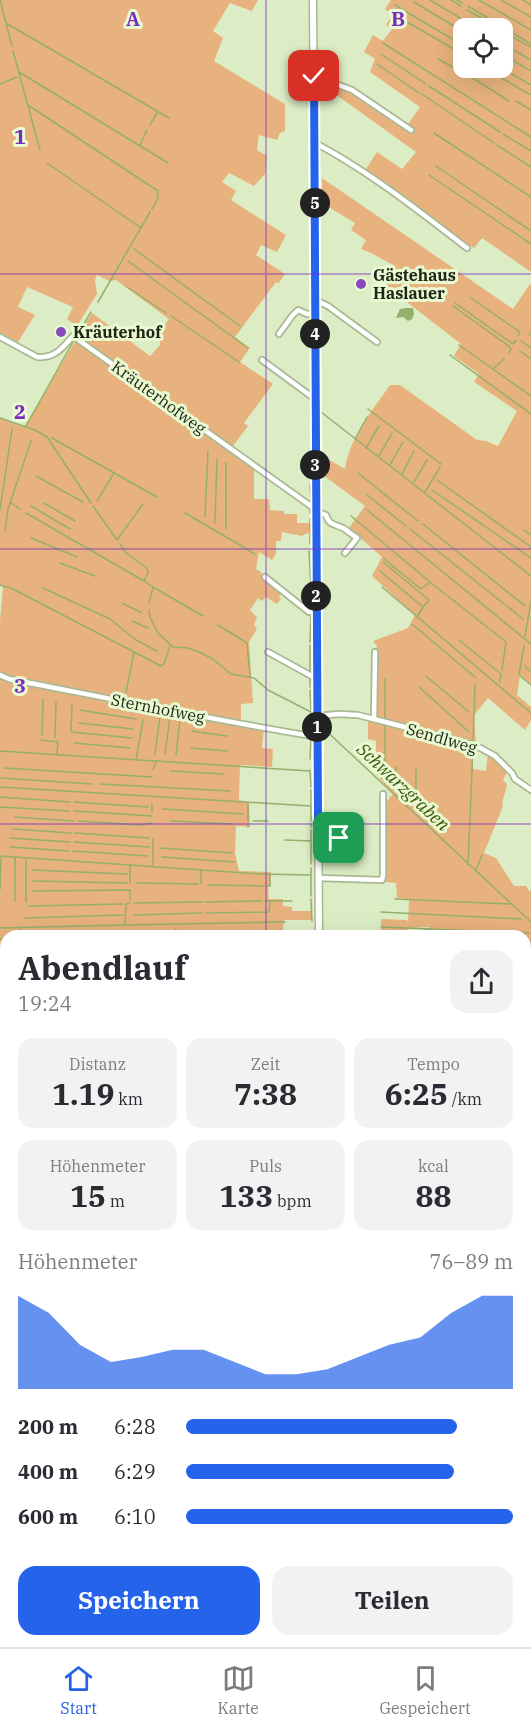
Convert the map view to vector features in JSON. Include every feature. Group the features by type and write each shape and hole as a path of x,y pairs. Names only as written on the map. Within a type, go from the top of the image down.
{"street":[{"path":"313,0 318,930"},
{"path":"314,81 328,81 352,90 411,130"},
{"path":"314,145 341,157 467,248"},
{"path":"315,300 328,306 377,342"},
{"path":"279,334 298,310 307,314 315,314"},
{"name":"Kräuterhofweg","path":"0,337 37,357 44,358 60,351 73,336 315,510"},
{"path":"262,360 315,399"},
{"path":"315,510 326,515 328,522 357,538 345,554"},
{"path":"265,577 309,612 316,611"},
{"path":"268,652 317,679"},
{"path":"374,719 375,652"},
{"name":"Sternhofweg","path":"0,675 4,678 119,701 317,737"},
{"name":"Sendlweg","path":"317,716 358,715 476,745 495,756 515,779 531,790"},
{"path":"318,878 382,880 383,794"},
{"path":"318,818 338,819 340,822 339,838"}],"shaded area":[{"path":"0,0 258,0 252,11 230,3 213,31 223,38 214,61 285,104 285,131 280,133 277,140 259,135 257,150 267,156 265,174 254,186 229,173 222,182 236,191 231,200 286,235 277,252 261,245 256,255 285,274 279,283 276,282 235,337 250,348 240,362 273,384 244,423 248,426 230,450 254,468 254,499 269,499 270,510 284,511 284,514 297,514 297,523 310,523 309,533 302,536 282,532 281,541 276,541 276,554 272,560 259,552 256,569 281,592 279,597 281,599 277,604 266,597 262,601 258,598 250,610 257,617 254,625 257,629 249,642 253,703 241,704 241,721 264,727 262,748 273,749 272,767 240,765 239,800 249,802 250,827 236,826 235,853 239,871 271,872 270,885 268,885 269,899 283,899 283,906 292,907 292,911 312,911 312,920 284,920 283,930 0,930 0,621 3,587 0,586 0,418 24,427 92,313 150,356 160,345 159,332 169,319 116,280 109,281 97,275 95,280 97,294 77,326 67,319 73,307 27,287 18,307 35,315 18,342 0,333"},
{"path":"391,0 531,0 531,272 482,238 474,248 364,172 377,152 402,169 416,152 331,91 334,84 351,91 406,127 420,107 370,72 375,59 364,52 373,35 383,41 392,29 386,25 393,14 385,9"},
{"path":"322,178 513,309 531,285 531,684 520,675 517,695 531,707 531,720 525,730 488,698 474,715 476,743 473,747 473,769 486,771 488,753 508,770 503,780 507,786 503,806 484,853 496,858 514,886 526,886 529,891 531,890 531,930 429,930 429,927 381,930 381,919 407,920 408,922 409,899 397,898 396,883 386,882 386,802 393,794 376,774 376,741 368,739 368,718 376,717 378,654 377,646 373,641 408,628 415,615 372,576 382,557 349,528 365,506 323,475 324,457 345,469 357,435 390,385 400,385 477,440 498,446 517,411 474,382 479,374 454,356 461,344 385,285 395,266 361,249 366,240 351,230 355,223 322,203"},
{"path":"413,308 412,319 408,321 403,317 396,318 400,309"}],"waterway":[{"path":"0,0 12,46"},
{"path":"430,0 460,18"},
{"path":"451,0 461,6"},
{"path":"457,0 462,3"},
{"path":"479,0 531,30"},
{"path":"501,0 531,17"},
{"path":"523,0 531,5"},
{"path":"414,2 453,26"},
{"path":"395,5 453,39"},
{"path":"468,6 531,44"},
{"path":"467,10 481,18"},
{"path":"395,15 453,49"},
{"path":"6,23 169,118"},
{"path":"513,37 531,47"},
{"path":"383,43 531,137"},
{"path":"513,49 531,60"},
{"path":"13,51 40,150"},
{"path":"381,54 426,84"},
{"path":"438,59 509,101"},
{"path":"513,60 531,71"},
{"path":"377,64 419,93"},
{"path":"19,72 168,163"},
{"path":"513,75 531,85"},
{"path":"0,84 17,77"},
{"path":"501,78 531,95"},
{"path":"429,86 500,132"},
{"path":"422,94 494,143"},
{"path":"516,101 531,110"},
{"path":"28,105 158,191 158,198 152,209"},
{"path":"150,125 157,113"},
{"path":"140,145 147,130"},
{"path":"434,133 531,197"},
{"path":"503,134 531,151"},
{"path":"497,145 531,167"},
{"path":"47,163 141,228"},
{"path":"436,166 531,231"},
{"path":"429,175 531,244"},
{"path":"98,302 150,212"},
{"path":"134,249 240,326"},
{"path":"128,261 248,348"},
{"path":"127,287 166,313"},
{"path":"471,298 520,332 518,336"},
{"path":"455,303 513,344 516,340"},
{"path":"453,306 510,347 509,353"},
{"path":"77,336 91,312"},
{"path":"171,316 239,362"},
{"path":"26,426 74,340"},
{"path":"521,341 531,348"},
{"path":"459,345 531,396"},
{"path":"520,351 531,359"},
{"path":"450,355 531,414"},
{"path":"494,368 504,359"},
{"path":"368,409 441,464"},
{"path":"321,412 531,576"},
{"path":"355,439 367,417"},
{"name":"Schwarzgraben","path":"0,418 35,430 47,437 91,503"},
{"path":"366,448 379,426"},
{"path":"0,510 12,429"},
{"path":"379,456 392,433"},
{"path":"52,438 157,497"},
{"path":"5,531 8,509 31,441"},
{"path":"390,465 403,442"},
{"path":"205,517 208,451"},
{"path":"402,474 414,451"},
{"path":"215,523 217,459"},
{"path":"414,482 427,460"},
{"path":"226,463 226,529"},
{"path":"425,492 440,467"},
{"path":"97,501 114,473"},
{"path":"358,473 418,521"},
{"path":"36,476 83,502"},
{"path":"437,480 531,547"},
{"path":"310,485 311,503"},
{"path":"432,490 531,558"},
{"path":"366,494 406,526"},
{"path":"11,503 20,509"},
{"path":"44,503 75,521"},
{"path":"117,540 143,504"},
{"path":"31,506 70,529"},
{"name":"Schwarzgraben","path":"93,506 117,540"},
{"path":"310,508 310,513"},
{"path":"367,510 531,644"},
{"path":"26,513 144,581"},
{"path":"185,513 255,554"},
{"path":"351,516 506,642 502,670"},
{"path":"310,519 310,544"},
{"path":"423,524 525,606"},
{"path":"410,529 523,619"},
{"path":"524,530 531,535"},
{"path":"31,538 77,557"},
{"name":"Schwarzgraben","path":"120,544 126,553 147,568 148,572 144,581 153,587 149,603"},
{"path":"309,551 311,588"},
{"path":"384,559 421,589 430,582"},
{"path":"383,562 429,600 423,607"},
{"path":"60,563 95,576"},
{"path":"380,571 423,607 417,617"},
{"path":"0,585 11,588 161,666 164,664 170,646"},
{"path":"153,587 203,616"},
{"path":"382,587 531,713"},
{"path":"43,588 110,619 136,640 157,651"},
{"path":"311,592 311,609"},
{"path":"525,636 531,602"},
{"path":"122,603 142,613"},
{"name":"Schwarzgraben","path":"149,610 158,633 173,647 188,648 199,652 213,659 231,674 254,678 268,690 311,712 314,721"},
{"path":"310,642 311,615"},
{"path":"132,621 148,628"},
{"path":"412,624 476,678"},
{"path":"218,625 247,643 250,676"},
{"path":"459,640 501,674 500,682"},
{"path":"310,645 310,674"},
{"path":"524,646 519,675 531,685"},
{"path":"126,692 134,652"},
{"path":"525,666 531,672"},
{"path":"426,676 469,712"},
{"path":"385,678 385,719"},
{"path":"310,679 310,687"},
{"name":"Schwarzgraben","path":"473,743 475,684"},
{"path":"419,687 469,732"},
{"path":"310,690 311,710"},
{"path":"42,735 43,699"},
{"path":"55,737 56,702"},
{"path":"72,705 72,732 132,738"},
{"path":"80,710 136,719"},
{"path":"155,754 160,716"},
{"path":"165,754 170,717"},
{"path":"176,755 180,718"},
{"path":"136,760 143,720"},
{"path":"311,733 312,720"},
{"path":"79,723 133,729"},
{"path":"385,724 385,780"},
{"name":"Schwarzgraben","path":"322,727 531,922"},
{"path":"192,731 227,736"},
{"path":"310,759 311,739"},
{"path":"41,740 58,742 57,754"},
{"path":"74,743 130,748"},
{"name":"Schwarzgraben","path":"468,865 473,747"},
{"path":"191,748 227,751"},
{"path":"0,751 310,771"},
{"path":"153,770 156,762"},
{"path":"395,791 396,767"},
{"path":"4,768 152,777"},
{"path":"416,768 416,808"},
{"path":"310,770 311,787"},
{"path":"171,771 223,774"},
{"path":"1,778 92,784"},
{"path":"100,784 230,791"},
{"path":"0,787 311,806"},
{"path":"311,790 311,821"},
{"path":"0,797 70,802"},
{"path":"74,802 148,807"},
{"path":"152,804 152,812"},
{"path":"248,804 248,821"},
{"path":"0,807 69,811"},
{"path":"163,809 243,814"},
{"path":"74,811 152,816"},
{"path":"15,817 73,821"},
{"path":"78,821 140,825 152,823"},
{"path":"171,821 232,824"},
{"path":"253,821 268,821"},
{"path":"13,829 71,833"},
{"path":"311,830 311,864"},
{"path":"75,833 149,838"},
{"path":"10,838 70,842"},
{"path":"153,839 153,865"},
{"path":"285,840 311,841"},
{"path":"74,842 149,847"},
{"path":"10,847 69,851"},
{"path":"160,848 232,853"},
{"path":"73,851 148,856"},
{"path":"476,870 482,855"},
{"path":"0,856 260,874 311,875"},
{"path":"0,889 1,857"},
{"path":"15,857 15,901"},
{"path":"162,857 234,862"},
{"path":"26,858 26,902"},
{"path":"130,866 130,883"},
{"path":"311,868 311,896"},
{"path":"32,870 127,874"},
{"path":"201,870 201,884"},
{"path":"267,886 270,886 270,875"},
{"path":"33,881 127,883"},
{"path":"136,883 198,884"},
{"path":"208,885 264,886"},
{"path":"33,891 130,890 130,894"},
{"path":"311,899 312,921"},
{"path":"395,899 511,904"},
{"path":"206,902 262,901"},
{"path":"265,901 292,901"},
{"path":"206,913 269,912 270,901"},
{"path":"134,903 203,902"},
{"path":"0,928 125,925 126,904 130,903"},
{"path":"29,906 123,904"},
{"path":"381,912 521,919"},
{"path":"134,915 202,913"},
{"path":"25,918 123,915"},
{"path":"125,925 285,922"},
{"path":"381,927 455,930"}],"place":[{"name":"Gästehaus Haslauer","path":"361,284"},
{"name":"Kräuterhof","path":"61,332"}],"route":[{"path":"314,76 318,818 338,819 340,822 339,838"}]}
